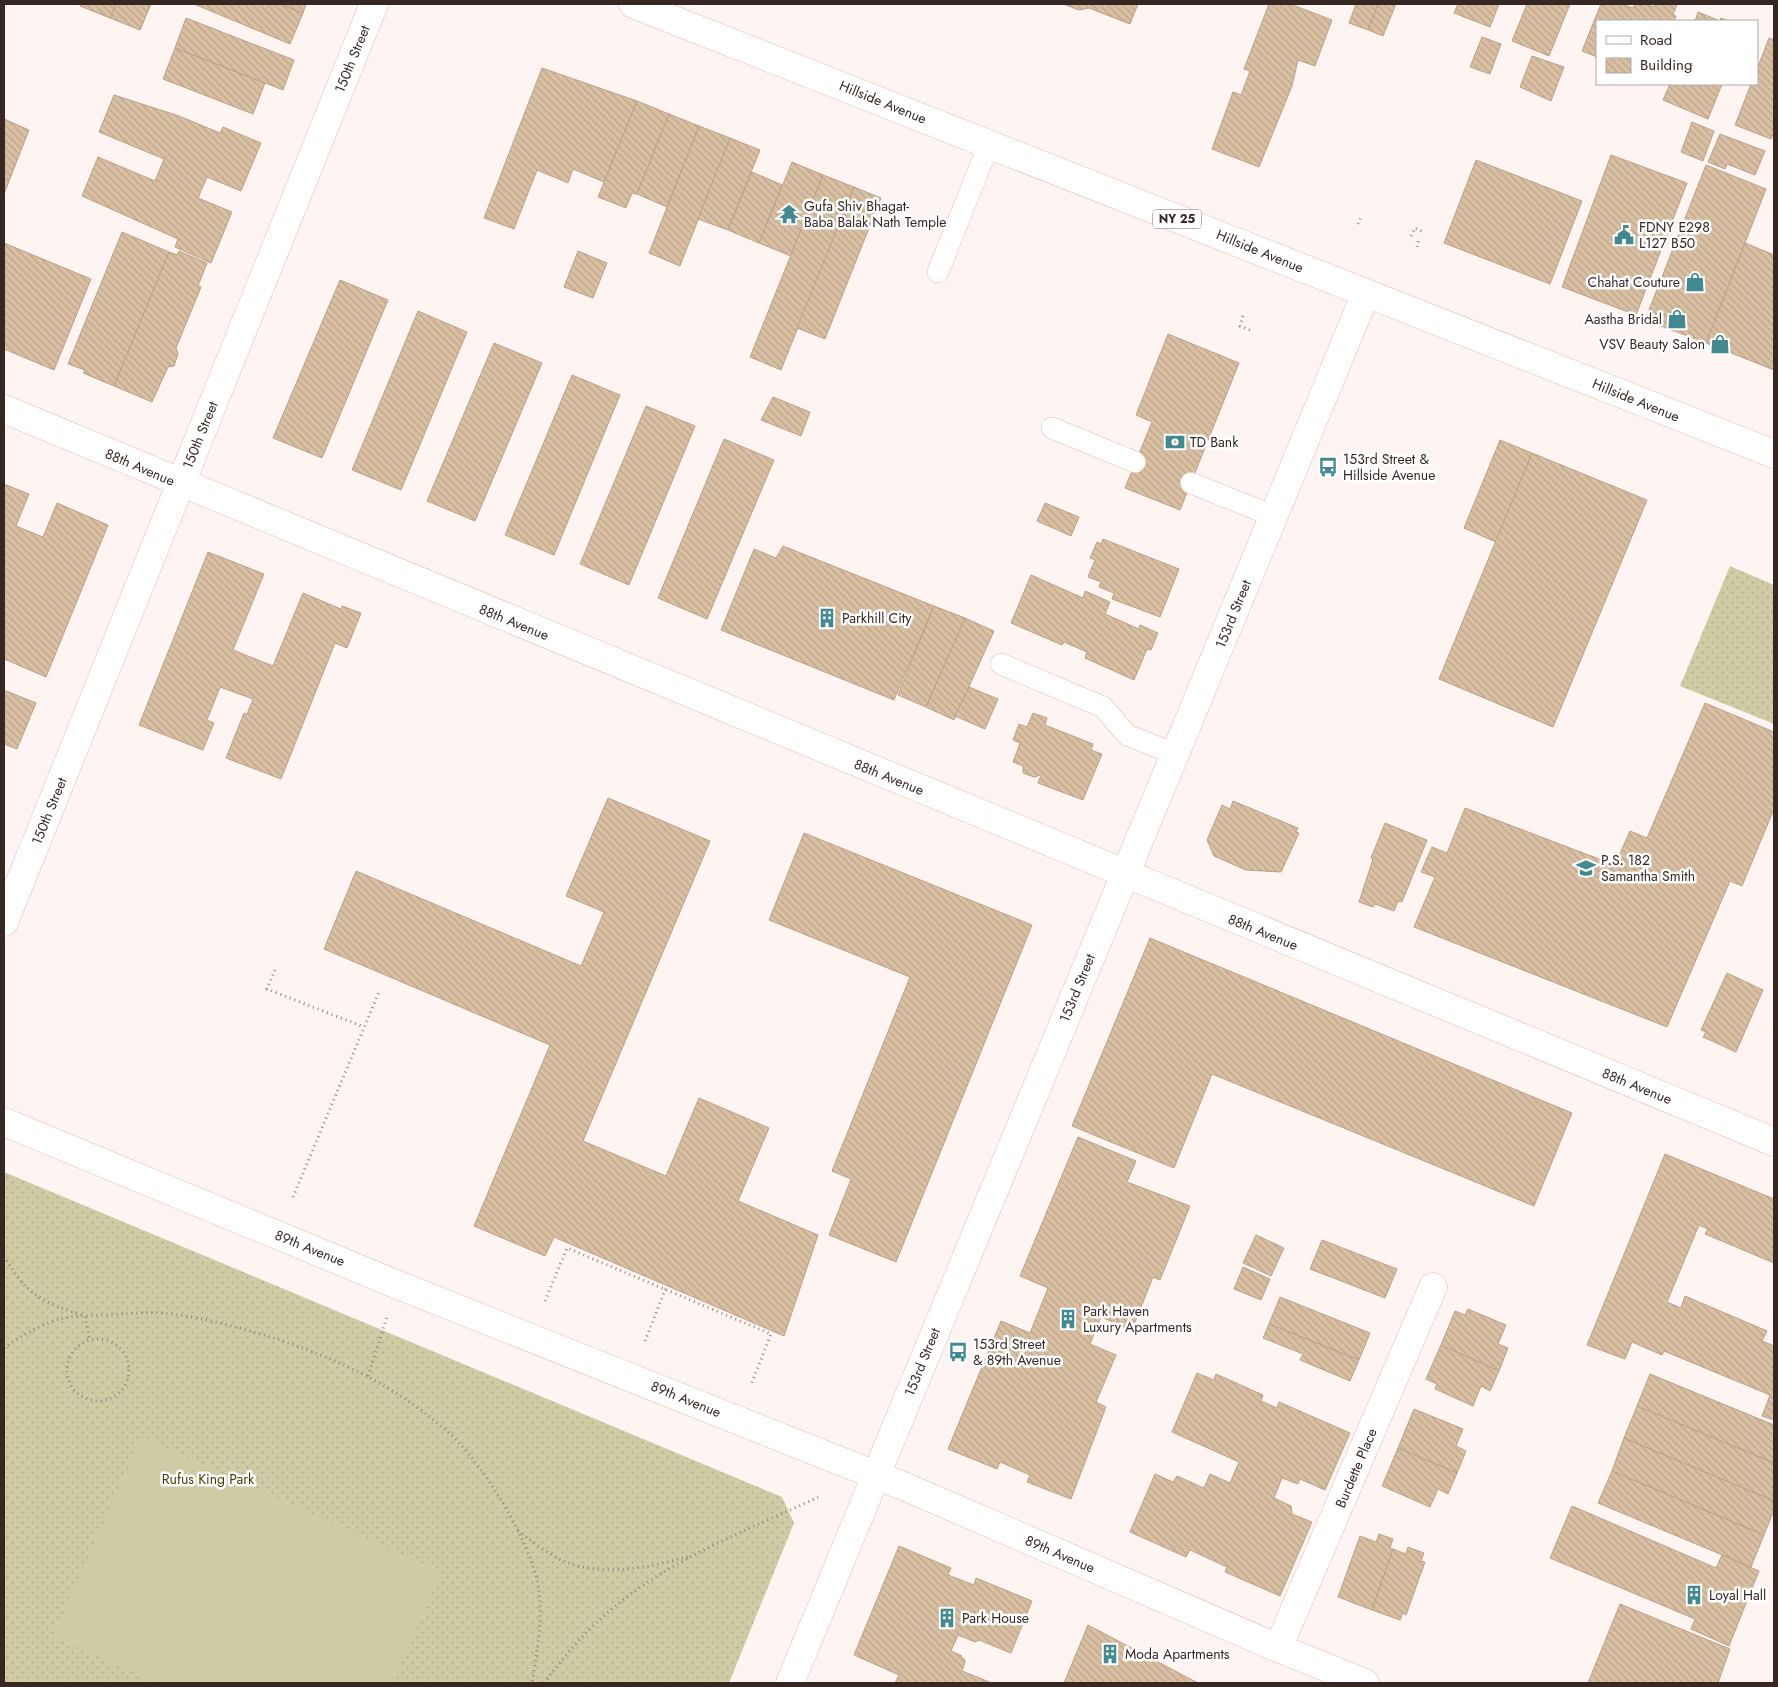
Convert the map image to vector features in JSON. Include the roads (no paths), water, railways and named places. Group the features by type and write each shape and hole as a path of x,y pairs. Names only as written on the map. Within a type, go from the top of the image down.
{"street":[{"name":"150th Street","path":"4,922 374,4"},
{"name":"Hillside Avenue","path":"633,4 1774,454"},
{"name":"153rd Street","path":"790,1683 1366,293"},
{"name":"88th Avenue","path":"4,410 1774,1142"},
{"name":"89th Avenue","path":"4,1122 398,1285 876,1475 1278,1648 1365,1683"},
{"name":"Burdette Place","path":"1278,1648 1434,1288"}],"lane":[{"path":"938,272 989,144"},
{"path":"1052,428 1135,462"},
{"path":"1191,483 1273,516"},
{"path":"1001,664 1103,707 1127,735 1175,754"}],"place":[{"name":"Gufa Shiv Bhagat- Baba Balak Nath Temple","path":"789,214"},
{"name":"FDNY E298 L127 B50","path":"1624,235"},
{"name":"Chahat Couture","path":"1695,282"},
{"name":"Aastha Bridal","path":"1677,319"},
{"name":"VSV Beauty Salon","path":"1720,344"},
{"name":"TD Bank","path":"1175,442"},
{"name":"153rd Street & Hillside Avenue","path":"1328,467"},
{"name":"Parkhill City","path":"827,618"},
{"name":"P.S. 182 Samantha Smith","path":"1586,868"},
{"name":"Park Haven Luxury Apartments","path":"1068,1319"},
{"name":"153rd Street & 89th Avenue","path":"958,1352"},
{"name":"Loyal Hall","path":"1694,1595"},
{"name":"Park House","path":"947,1618"},
{"name":"Moda Apartments","path":"1110,1654"}],"park label":[{"name":"Rufus King Park","path":"208,1479"}]}
